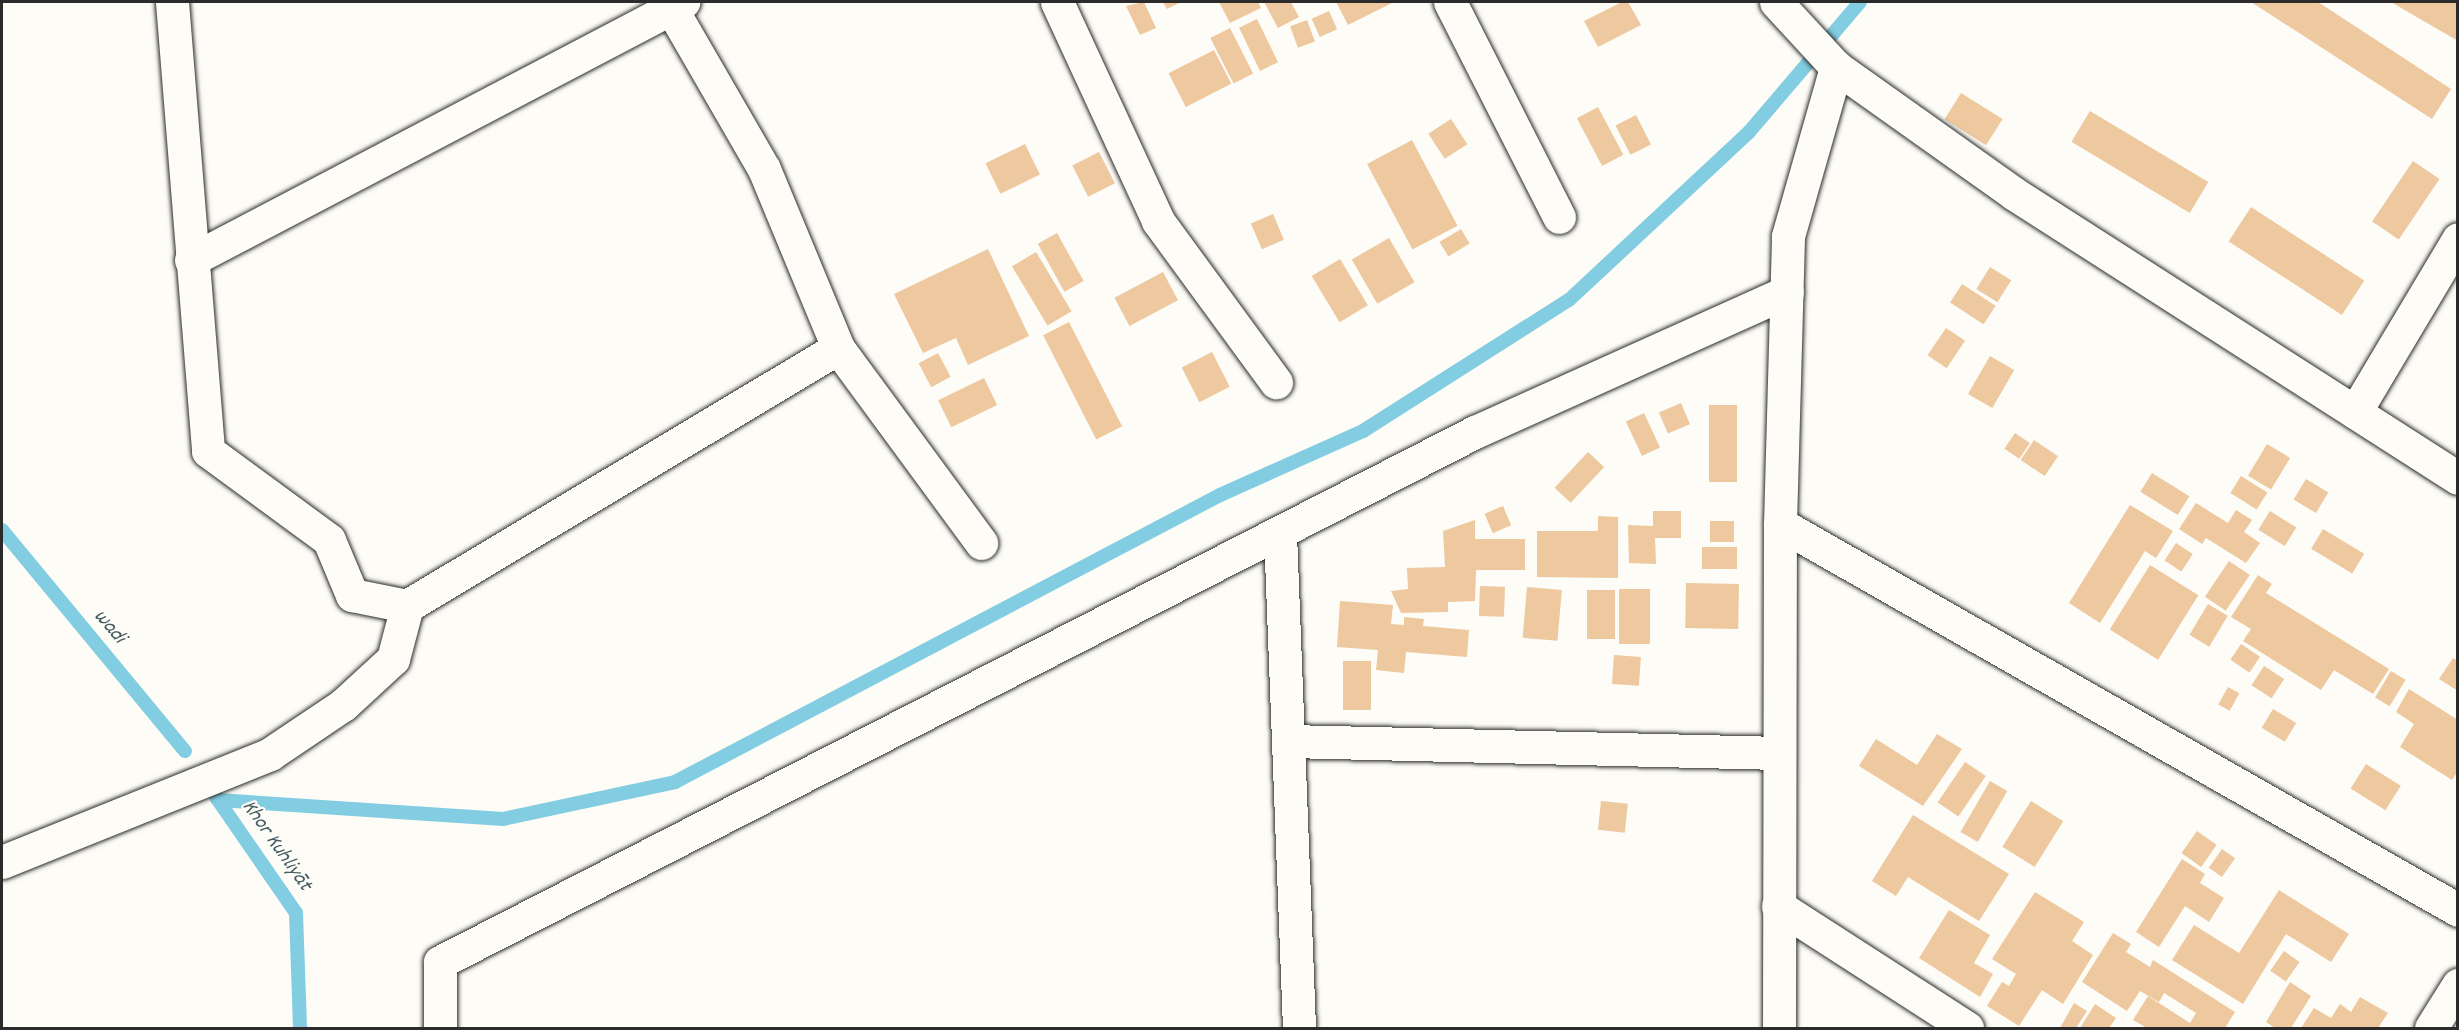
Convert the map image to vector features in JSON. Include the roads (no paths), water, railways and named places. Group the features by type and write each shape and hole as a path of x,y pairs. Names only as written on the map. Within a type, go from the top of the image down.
{"street":[{"path":"172,2 190,260 208,451 329,540 352,595 407,606 838,348"},
{"path":"1058,2 1158,221 1276,382"},
{"path":"1450,2 1559,217"},
{"path":"1776,2 1836,67 2013,193 2457,478"},
{"path":"190,260 677,5 764,169 838,348 981,543"},
{"path":"1779,1029 1780,524 1788,236 1836,67"},
{"path":"2355,412 2457,239"},
{"path":"440,1029 440,962 1474,432 1787,292"},
{"path":"1780,524 2457,910"},
{"path":"1280,533 1299,1029"},
{"path":"2,862 270,754 343,705 393,659 407,606"},
{"path":"1289,741 1779,753"},
{"path":"1778,906 1967,1029"},
{"path":"2431,1029 2457,985"}],"waterway":[{"path":"218,800 503,819 675,782 1220,495 1363,431 1569,300 1749,132 1860,2"},
{"name":"wadi","path":"2,530 185,751"},
{"name":"Khor Kuhliyāt","path":"216,797 296,913 300,1028"}]}
